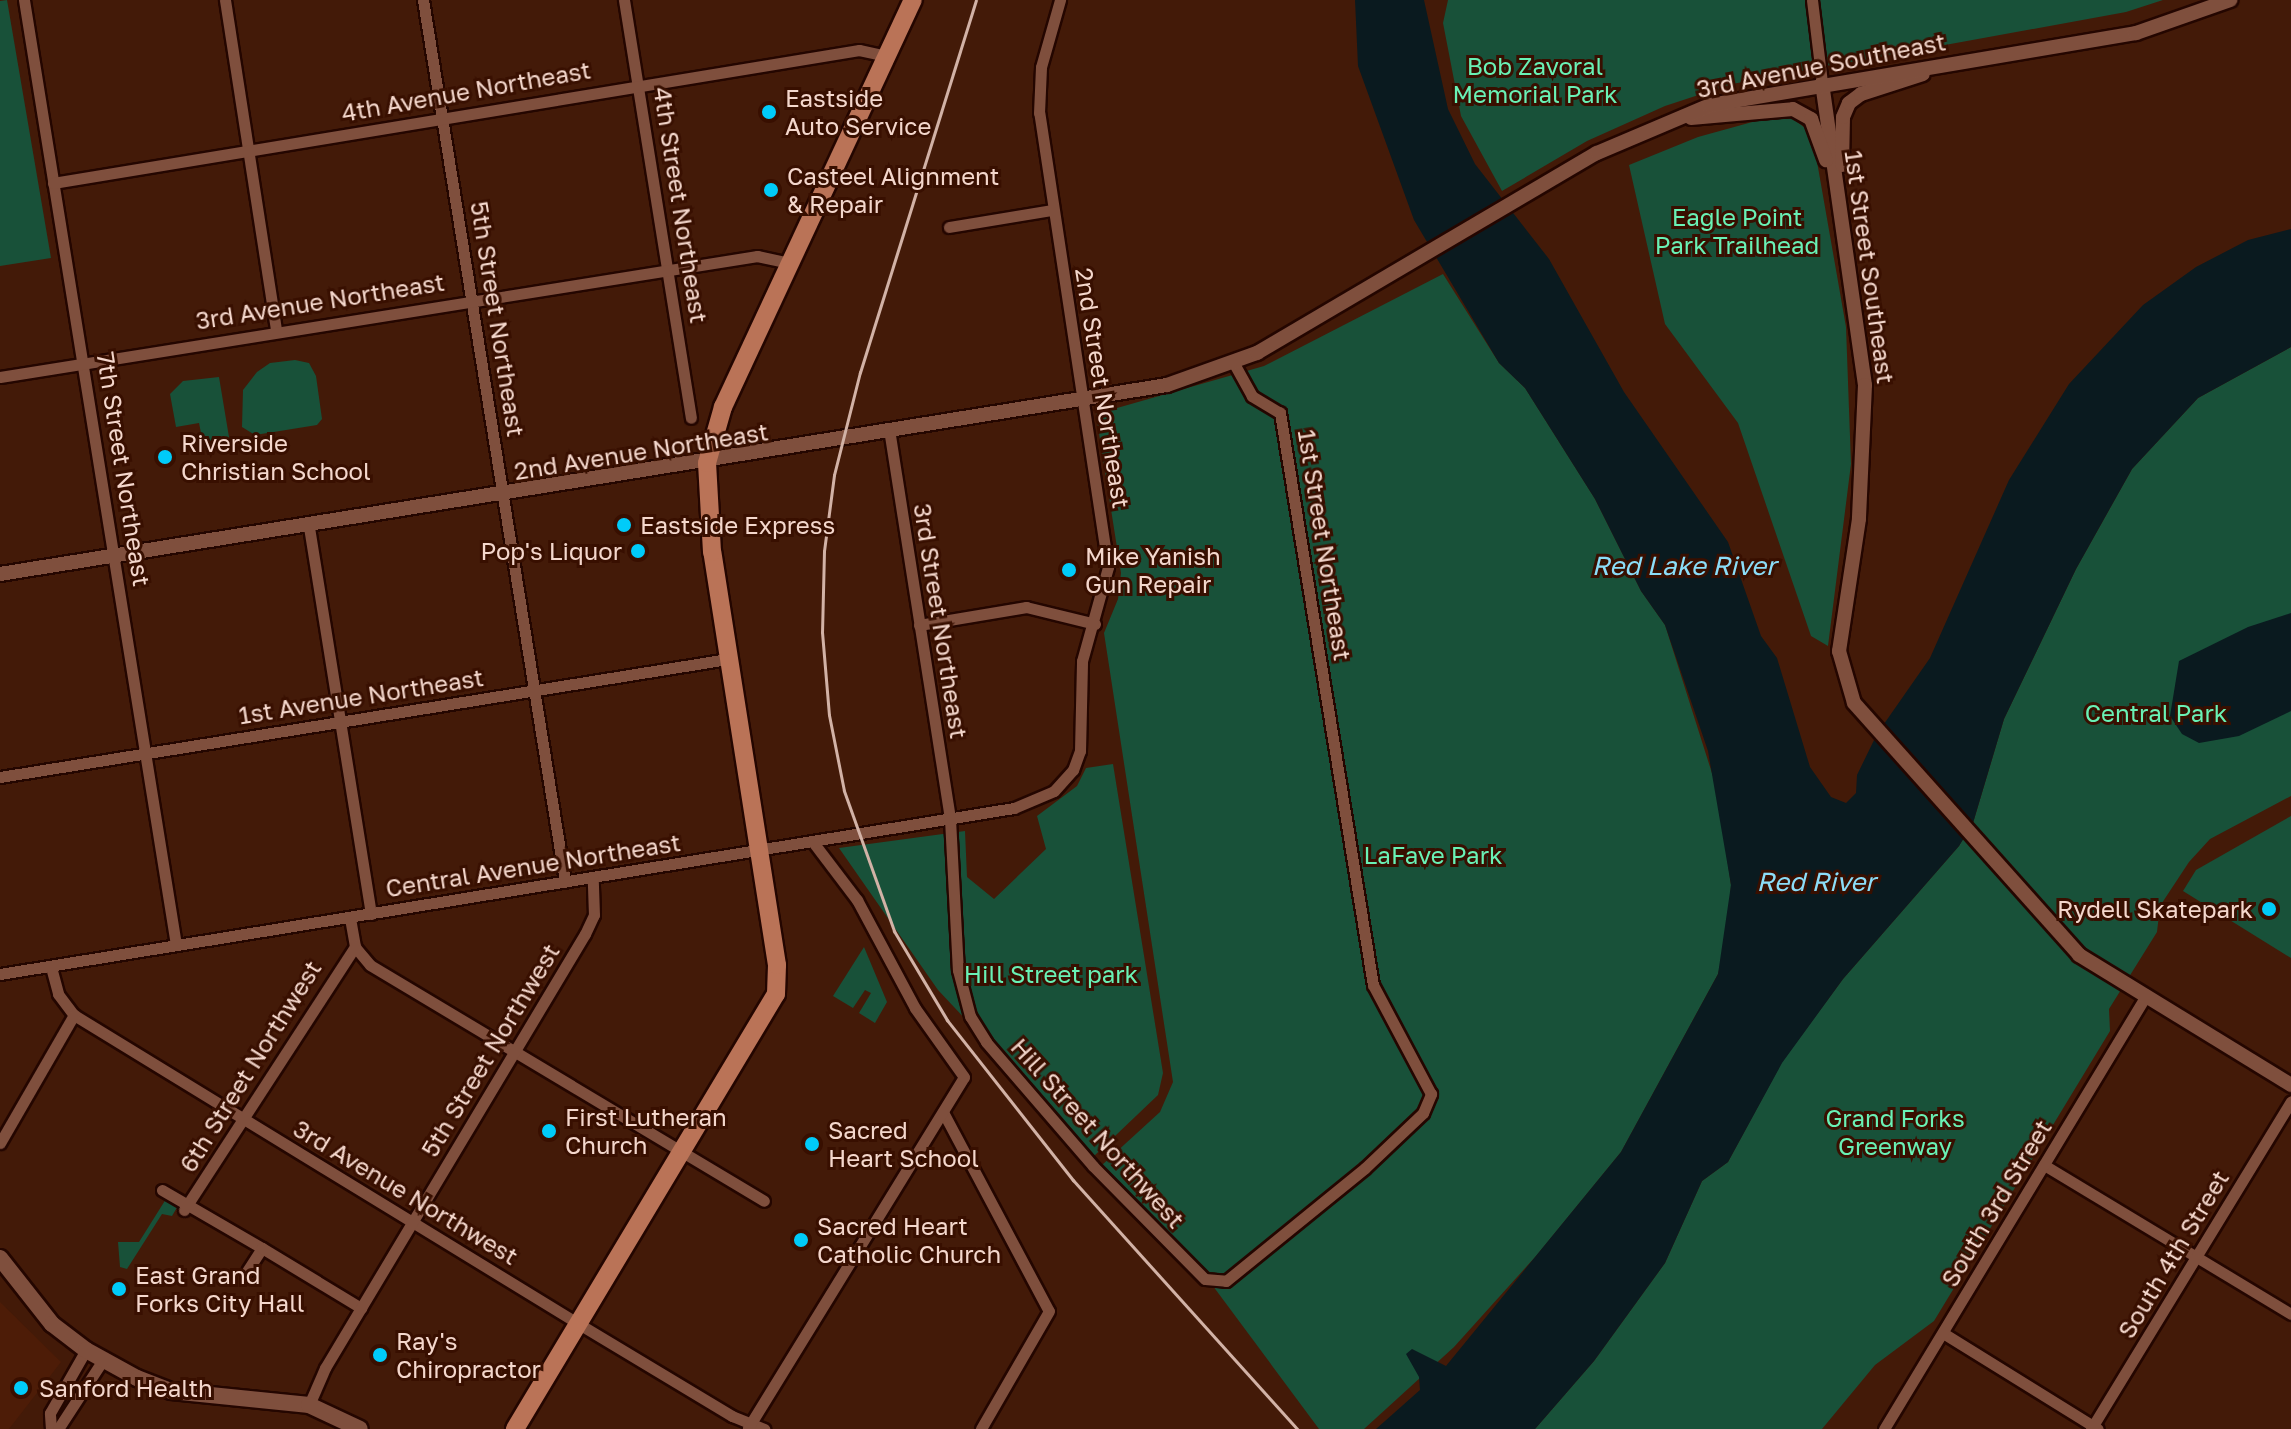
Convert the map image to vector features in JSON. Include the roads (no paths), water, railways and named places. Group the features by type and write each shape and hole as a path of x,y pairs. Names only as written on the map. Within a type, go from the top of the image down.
{"main road":[{"path":"515,1429 682,1156 776,994 777,965 712,552 707,463 719,417 913,0"},
{"path":"0,1258 24,1295 86,1350 103,1360 171,1391 309,1405 360,1429"}],"street":[{"name":"7th Street Northeast","path":"24,0 176,945"},
{"path":"225,0 276,330"},
{"name":"5th Street Northeast","path":"423,0 565,882"},
{"name":"4th Street Northeast","path":"624,0 691,418"},
{"name":"2nd Street Northeast","path":"1060,0 1039,88 1052,210 1108,567 1081,674 1080,751 1065,779"},
{"name":"1st Street Southeast","path":"1812,0 1865,385 1859,519 1840,668 1854,703 2079,955 2144,999 2291,1085"},
{"name":"3rd Avenue Southeast","path":"1279,338 1597,153 1667,121 1822,83 2136,33 2230,0"},
{"name":"4th Avenue Northeast","path":"53,183 443,116 859,50 887,56"},
{"path":"1842,213 1841,134 1849,103 1861,94 1969,60"},
{"path":"1727,108 1786,108 1811,119 1842,213"},
{"path":"949,227 1052,210"},
{"name":"3rd Avenue Northeast","path":"0,377 276,330 766,255 790,263"},
{"name":"2nd Avenue Northeast","path":"0,574 707,463 889,429 1167,385 1234,363 1279,338"},
{"name":"1st Street Northeast","path":"1205,1279 1226,1281 1250,1267 1423,1113 1431,1094 1373,985 1280,413 1252,396 1234,363"},
{"name":"3rd Street Northeast","path":"889,429 950,819"},
{"path":"309,527 371,914"},
{"path":"919,625 1026,607 1095,624"},
{"name":"1st Avenue Northeast","path":"0,777 728,659"},
{"name":"Central Avenue Northeast","path":"0,974 950,819 1031,803 1065,779"},
{"name":"Hill Street Northwest","path":"950,819 958,970 970,1016 986,1042 1079,1151 1205,1279"},
{"path":"749,1426 964,1077 915,1008 857,900 813,842"},
{"name":"5th Street Northwest","path":"309,1405 361,1308 591,922 593,878"},
{"path":"350,918 355,947 370,965 682,1156 764,1201"},
{"name":"6th Street Northwest","path":"186,1207 355,947"},
{"name":"3rd Avenue Northwest","path":"51,967 58,994 74,1015 749,1426 765,1429"},
{"name":"South 3rd Street","path":"1884,1429 2144,999"},
{"path":"0,1143 74,1015"},
{"name":"South 4th Street","path":"2094,1428 2291,1101"},
{"path":"943,1112 1048,1306 1048,1316 981,1429"},
{"path":"2044,1165 2291,1314"},
{"path":"162,1190 361,1308"},
{"path":"247,1271 262,1248"},
{"path":"1943,1333 2094,1428"},
{"path":"51,1429 50,1413 86,1350"},
{"path":"58,1429 68,1422 103,1360"}],"water":[{"name":"Red River","path":"1355,0 1424,0 1448,109 1475,164 1549,259 1624,392 1728,542 1761,636 1777,658 1810,767 1831,797 1846,803 1856,793 1857,775 1877,734 1930,658 2009,480 2069,384 2143,305 2196,267 2248,240 2291,229 2291,347 2198,398 2132,469 2076,569 2004,719 1973,823 1959,846 1843,979 1782,1063 1728,1162 1702,1181 1665,1263 1594,1361 1535,1429 1376,1429 1420,1390 1419,1377 1406,1354 1412,1349 1446,1366 1621,1152 1718,974 1731,885 1708,751 1665,625 1641,591 1595,499 1525,388 1499,363 1414,220 1358,66"},
{"path":"2291,613 2291,711 2239,736 2199,743 2182,734 2170,716 2179,661 2248,627"}],"railway":[{"path":"976,0 860,372 834,475 824,551 822,632 829,715 844,791 894,931 947,1020 1073,1180 1297,1429"}],"place":[{"name":"Eastside Auto Service","path":"769,112"},
{"name":"Casteel Alignment & Repair","path":"771,190"},
{"name":"Riverside Christian School","path":"165,457"},
{"name":"Eastside Express","path":"624,525"},
{"name":"Pop's Liquor","path":"638,551"},
{"name":"Mike Yanish Gun Repair","path":"1069,570"},
{"name":"Rydell Skatepark","path":"2269,909"},
{"name":"First Lutheran Church","path":"549,1131"},
{"name":"Sacred Heart School","path":"812,1144"},
{"name":"Sacred Heart Catholic Church","path":"801,1240"},
{"name":"East Grand Forks City Hall","path":"119,1289"},
{"name":"Ray's Chiropractor","path":"380,1355"},
{"name":"Sanford Health","path":"21,1388"}],"park label":[{"name":"Bob Zavoral Memorial Park","path":"1535,80"},
{"name":"Eagle Point Park Trailhead","path":"1737,231"},
{"name":"Central Park","path":"2156,713"},
{"name":"LaFave Park","path":"1433,855"},
{"name":"Hill Street park","path":"1051,974"},
{"name":"Grand Forks Greenway","path":"1895,1132"}],"water label":[{"name":"Red Lake River","path":"1684,566"}]}
